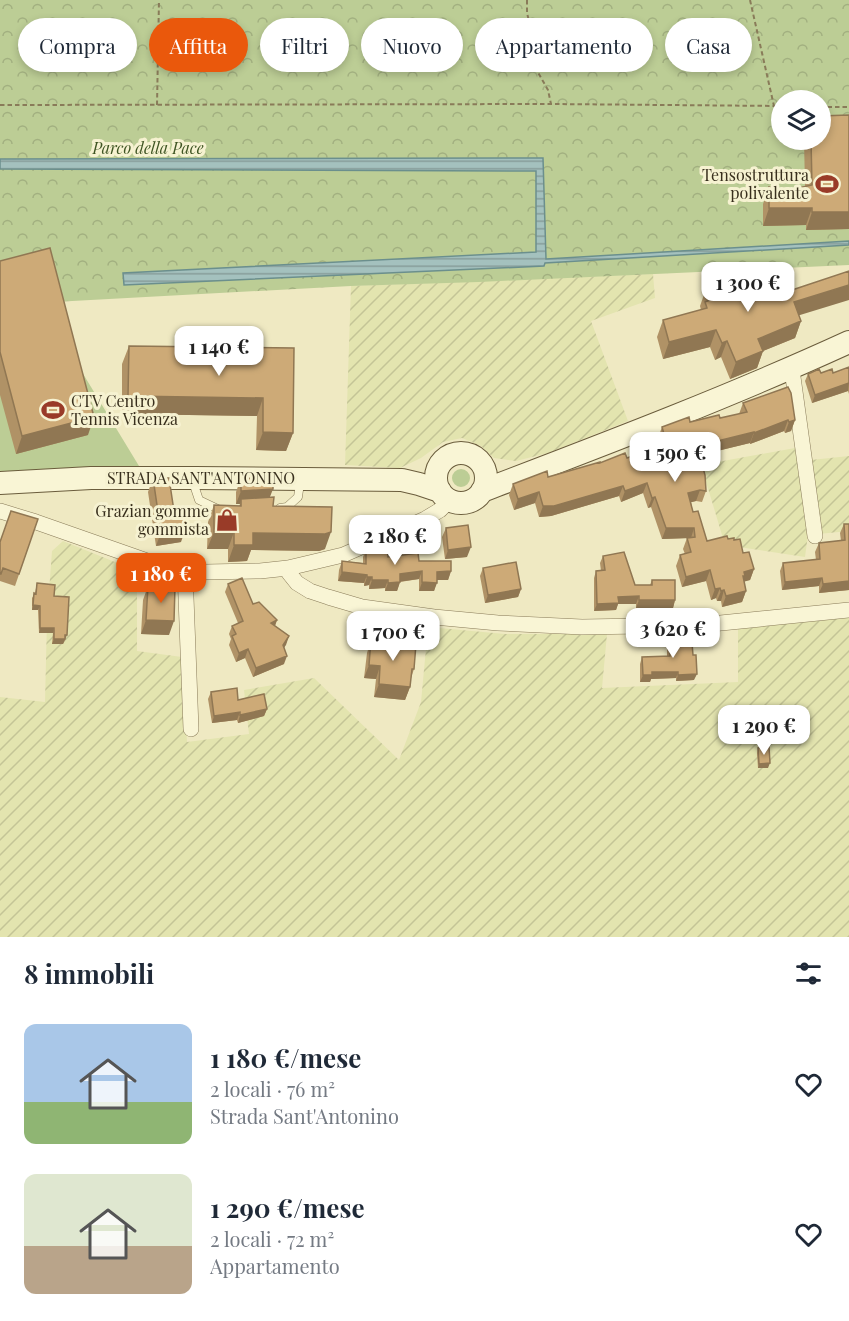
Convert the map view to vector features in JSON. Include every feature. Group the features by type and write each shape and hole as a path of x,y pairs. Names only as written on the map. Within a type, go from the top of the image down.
{"main road":[{"name":"STRADA SANT'ANTONINO","path":"0,483 91,478 402,480 419,484 457,502 464,502 471,500 482,491 790,369 849,342"},
{"name":"STRADA SANT'ANTONINO","path":"402,480 421,473 456,453 472,456 492,468 531,472"},
{"path":"479,461 485,475 482,491"},
{"path":"441,462 436,484 445,496"}],"street":[{"path":"790,369 815,536"},
{"name":"STRADA SANT'ANTONINO","path":"0,511 173,570 260,571 288,568 343,555 426,519 440,510 445,496"},
{"path":"288,568 297,583 310,591 362,607 498,623 582,627 701,625 849,610"},
{"path":"185,571 191,729"}],"lane":[{"path":"195,478 194,485 200,500 223,511 234,510"},
{"path":"276,508 287,507 298,497 300,479"}],"path":[{"path":"157,105 159,0"},
{"path":"527,0 536,69 548,90 551,105"},
{"path":"750,0 771,93"},
{"path":"0,105 771,106"},
{"path":"831,106 849,106"}],"green space":[{"name":"Parco della Pace","path":"0,0 849,0 849,265 351,286 54,302 0,276"},
{"path":"653,274 655,298 591,321 628,421 548,453 516,461 494,458 481,446 462,438 443,442 421,458 400,468 345,465 351,286"},
{"name":"CTV Centro Tennis Vicenza","path":"0,276 71,354 139,466 0,472"},
{"path":"795,448 811,460 849,456 849,531 808,535 805,557 725,545 701,465"},
{"path":"461,469 467,472 470,478 467,484 461,487 455,484 452,478 455,472"},
{"path":"63,541 137,571 137,651 182,657 187,742 249,734 244,690 314,678 399,760 421,702 428,627 505,634 607,634 602,688 738,682 738,625 849,617 849,937 0,937 0,697 45,702 47,619 52,551"}],"water":[{"path":"543,158 546,259 849,241 849,245 545,263 544,266 124,285 123,273 536,252 536,171 0,169 0,159"}],"building":[{"name":"Tensostruttura polivalente","path":"849,115 849,212 812,212 812,208 769,208 769,187 790,190 812,185 811,150 831,150 831,116"},
{"name":"CTV Centro Tennis Vicenza","path":"50,248 94,417 22,436 0,352 0,261"},
{"path":"849,271 849,285 794,302 801,321 758,339 763,351 736,362 727,341 722,343 716,330 669,342 663,320 707,308 705,302 710,300 706,289 727,280 732,292 771,276 775,286 785,282 789,291"},
{"path":"129,346 294,348 293,433 263,432 263,398 128,396"},
{"path":"849,367 849,383 815,395 808,374 819,369 821,373 832,369 833,373"},
{"path":"788,387 795,420 789,422 788,420 754,433 697,446 705,475 706,491 688,493 693,512 698,511 707,541 727,536 728,539 740,539 743,553 749,552 754,569 744,572 746,591 726,596 724,590 715,589 710,570 686,577 680,555 691,552 687,538 695,537 694,528 666,528 655,497 652,498 647,483 625,491 623,486 554,506 543,506 539,492 518,499 513,484 547,471 548,477 600,463 625,453 627,458 655,448 654,445 666,441 662,427 689,417 690,422 719,415 720,418 747,412 743,403"},
{"path":"153,478 169,478 174,511 183,510 186,528 161,532"},
{"path":"241,478 273,479 273,489 241,491"},
{"path":"274,497 273,506 332,507 331,532 325,534 253,533 253,545 234,545 234,532 214,532 214,505 241,506 241,499"},
{"path":"11,511 38,519 19,574 3,568 0,574 0,542"},
{"path":"844,524 849,524 849,581 823,584 822,578 785,582 783,563 820,559 819,543 845,540"},
{"path":"468,525 471,547 448,550 446,528"},
{"path":"371,546 387,546 388,557 418,553 419,561 451,561 451,571 437,572 437,583 422,582 422,571 400,574 400,582 388,583 388,580 372,580 372,577 367,577 367,575 342,572 342,561 366,564 366,549"},
{"path":"624,552 635,585 652,585 652,580 675,580 675,600 639,600 639,596 618,597 619,603 597,604 596,571 605,570 603,556"},
{"path":"516,562 521,589 488,595 483,568"},
{"path":"242,578 253,604 259,602 277,620 271,623 289,636 283,645 287,656 256,668 248,649 239,653 232,636 236,634 232,626 243,621 228,584"},
{"path":"37,583 55,585 54,596 69,597 65,639 54,639 54,628 40,628 40,606 33,605"},
{"path":"148,586 175,587 174,621 146,620"},
{"path":"669,631 682,631 682,644 692,643 693,655 696,655 697,674 678,675 678,672 652,672 652,675 643,675 642,657 670,656"},
{"path":"371,640 416,644 410,687 379,684 380,666 369,665"},
{"path":"237,688 238,700 264,694 267,709 240,715 240,712 214,716 211,692"},
{"path":"769,747 770,763 759,764 758,748"}],"place":[{"name":"Tensostruttura polivalente","path":"827,184"},
{"name":"CTV Centro Tennis Vicenza","path":"53,410"},
{"name":"Grazian gomme gommista","path":"227,520"}]}
